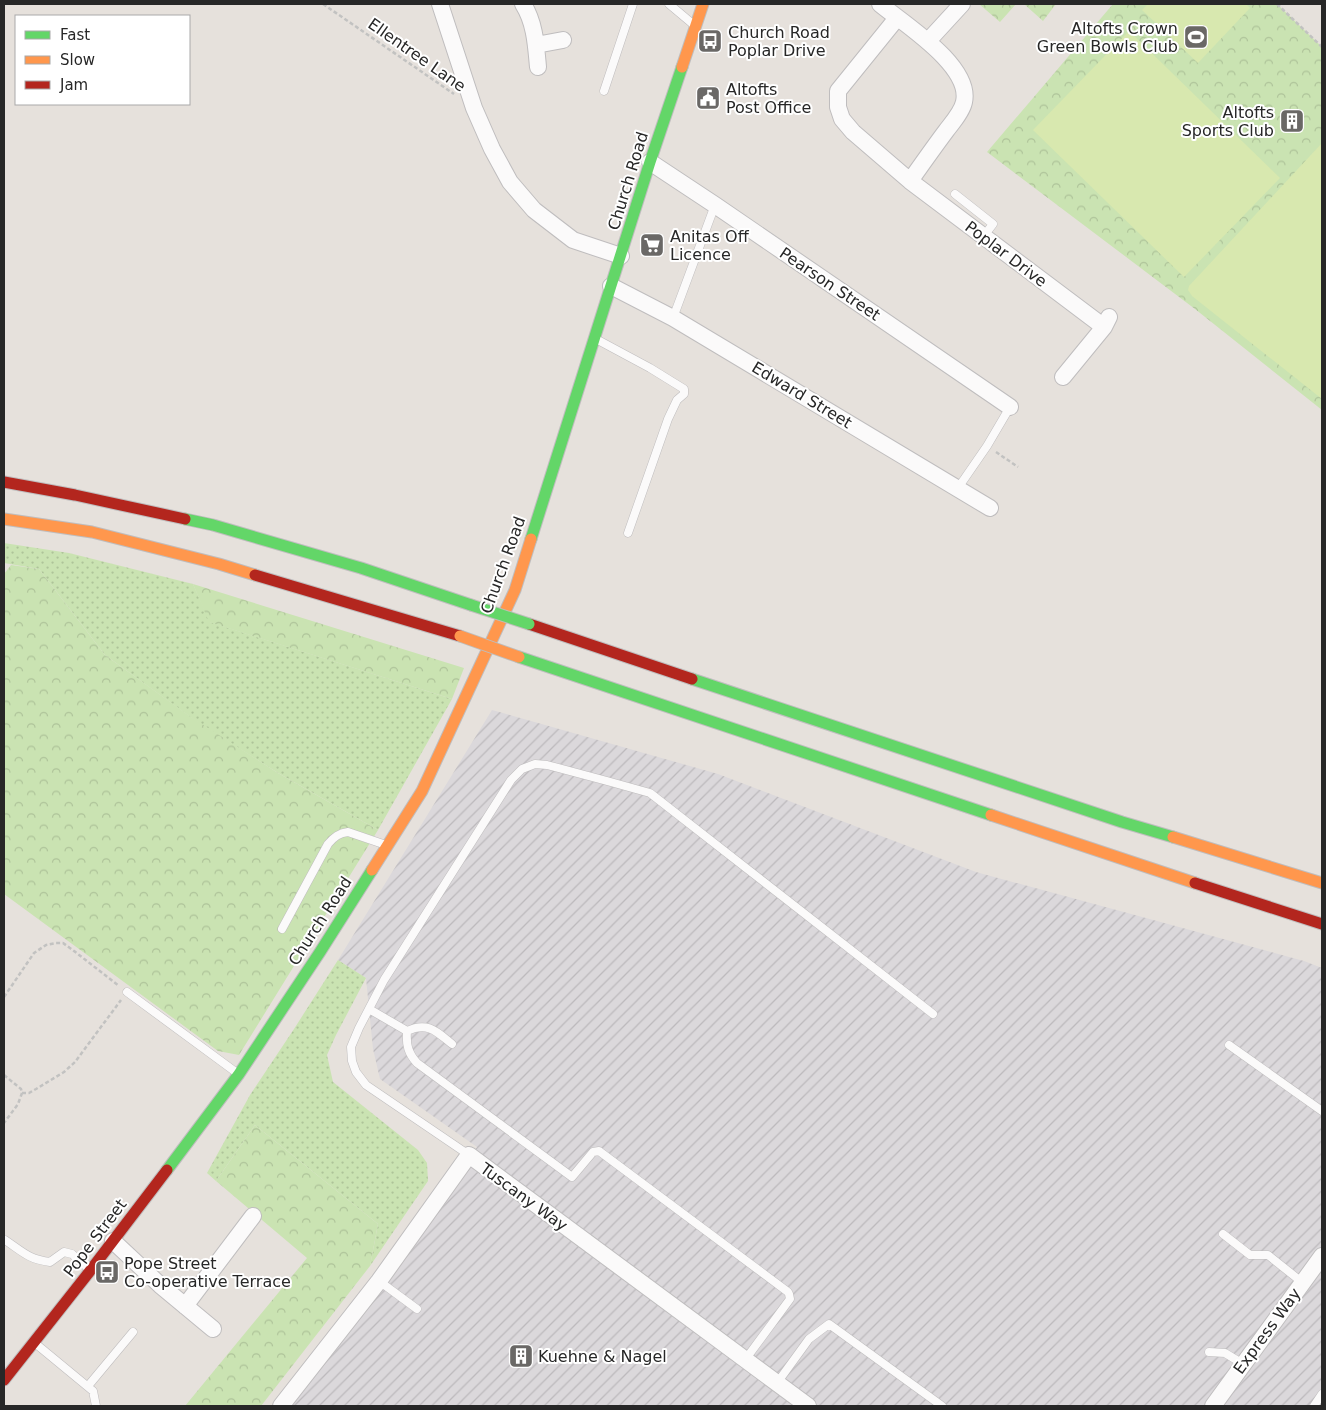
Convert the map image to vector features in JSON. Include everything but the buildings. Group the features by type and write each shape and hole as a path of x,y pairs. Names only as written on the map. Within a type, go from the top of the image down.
{"main road":[{"name":"Church Road","path":"210,1113 239,1074 320,952 422,791 515,590 650,162 703,4"},
{"path":"4,482 75,495 213,525 361,568 1122,822 1322,883"},
{"path":"4,519 92,532 219,564 460,636 1322,924"},
{"name":"Pope Street","path":"4,1380 90,1271 210,1113"}],"street":[{"path":"440,4 474,108 510,182 534,210 573,240 621,256"},
{"path":"523,4 532,26 538,67"},
{"path":"880,4 928,41 958,74 965,88 964,103 956,118 910,181"},
{"path":"928,41 962,4"},
{"name":"Poplar Drive","path":"897,18 838,91 838,107 842,119 853,132 910,181 983,237 1106,322 1063,377"},
{"path":"536,45 562,40"},
{"name":"Pearson Street","path":"650,162 1010,407"},
{"name":"Edward Street","path":"611,286 673,318 990,508"},
{"name":"Tuscany Way","path":"281,1406 379,1281 468,1155 808,1406"},
{"path":"185,1306 253,1216"},
{"path":"113,1241 213,1329"},
{"name":"Express Way","path":"1212,1406 1322,1256"}],"lane":[{"path":"604,91 633,4"},
{"path":"670,4 695,26"},
{"path":"955,194 993,224 983,237"},
{"path":"673,318 715,205"},
{"path":"594,338 650,368 684,389 684,394 678,400 668,419 628,533"},
{"path":"958,488 987,446 1010,407"},
{"path":"468,1155 366,1085 356,1072 352,1061 351,1047 384,980 511,780 522,769 535,764 607,780 650,793 933,1014"},
{"path":"282,929 328,844 335,836 348,832 388,845"},
{"path":"127,992 239,1074"},
{"path":"369,1009 407,1030"},
{"path":"407,1030 414,1027 430,1027 452,1044"},
{"path":"407,1030 406,1043 412,1058 417,1063 572,1177 593,1152 599,1151 788,1292 790,1298 745,1360"},
{"path":"1230,1045 1322,1111"},
{"path":"1222,1234 1250,1255 1268,1255 1302,1283"},
{"path":"5,1240 30,1258 37,1260 50,1262 64,1252 72,1254 90,1271"},
{"path":"379,1281 417,1308"},
{"path":"777,1383 809,1338 829,1324 942,1406"},
{"path":"88,1386 133,1332"},
{"path":"34,1343 93,1391 96,1406"},
{"path":"1209,1352 1225,1353 1243,1364"},
{"path":"1314,1406 1322,1394"}],"path":[{"name":"Ellentree Lane","path":"323,4 474,108"},
{"path":"1277,4 1322,47"},
{"path":"987,446 1018,467"},
{"path":"4,998 34,953 46,945 56,942 63,943 127,992 75,1062 64,1072 36,1089 29,1093 22,1093"},
{"path":"4,1075 22,1093"},
{"path":"4,1123 18,1104 22,1093"}],"shaded area":[{"path":"492,710 718,774 976,872 1304,961 1322,968 1322,1406 281,1406 477,1147 380,1079 373,1049 366,978 338,960"}],"green space":[{"path":"979,4 1016,4 1000,22"},
{"path":"1024,4 1056,4 1043,21"},
{"path":"1113,4 1277,4 1322,47 1322,410 1195,309 987,152"},
{"name":"Altofts Crown Green Bowls Club","path":"1148,4 1246,4 1250,8 1198,63 1142,10"},
{"path":"1129,31 1280,178 1184,277 1033,130"},
{"path":"1322,143 1322,399 1192,296 1188,290 1189,286"},
{"path":"4,543 69,553 193,584 210,622 452,699 378,830 278,773 196,721 105,655 39,569 4,563"},
{"path":"11,565 39,569 105,655 191,717 278,773 378,830 239,1055 218,1051 4,894 4,574"},
{"path":"193,584 464,668 452,699 209,622"},
{"path":"338,960 366,978 327,1055 333,1082 418,1150 427,1163 428,1181 370,1266 378,1224 255,1125 216,1181 207,1173 250,1095"},
{"path":"255,1125 378,1224 370,1266 261,1406 185,1406 307,1258 216,1181"}],"traffic: fast":[{"path":"531,539 650,162 682,67"},
{"path":"185,519 213,525 361,568 471,605"},
{"path":"471,605 529,624"},
{"path":"519,657 991,815"},
{"path":"692,679 1122,822 1173,837"},
{"path":"167,1170 239,1074 372,870"}],"traffic: slow":[{"path":"682,67 703,4"},
{"path":"4,519 92,532 255,575"},
{"path":"372,870 422,791 515,590 531,539"},
{"path":"460,636 519,657"},
{"path":"991,815 1195,883"},
{"path":"1173,837 1322,883"}],"traffic: jam":[{"path":"4,482 185,519"},
{"path":"255,575 460,636"},
{"path":"529,624 692,679"},
{"path":"1195,883 1322,924"},
{"path":"4,1380 167,1170"}],"place":[{"name":"Altofts Crown Green Bowls Club","path":"1196,37"},
{"name":"Church Road Poplar Drive","path":"710,41"},
{"name":"Altofts Post Office","path":"708,98"},
{"name":"Altofts Sports Club","path":"1292,121"},
{"name":"Anitas Off Licence","path":"652,245"},
{"name":"Pope Street Co-operative Terrace","path":"107,1272"},
{"name":"Kuehne & Nagel","path":"521,1356"}]}
